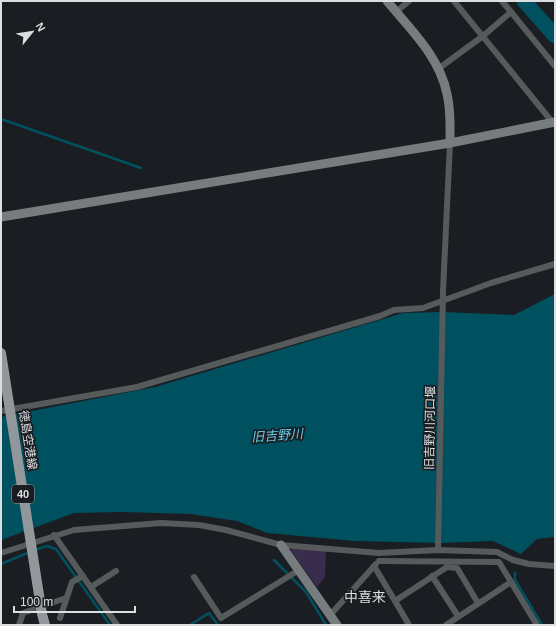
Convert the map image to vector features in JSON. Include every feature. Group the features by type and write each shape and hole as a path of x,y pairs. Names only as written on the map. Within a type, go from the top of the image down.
{"main road":[{"name":"徳島空港線","path":"1,353 42,614 45,625"}],"street":[{"path":"388,1 432,58 438,69 448,98 450,143"},
{"path":"396,12 410,1"},
{"path":"1,217 450,143 554,122 454,1"},
{"path":"502,1 555,66"},
{"path":"438,69 483,36 511,12"},
{"name":"旧吉野川河口堰","path":"439,549 443,305 450,143"},
{"path":"1,411 137,387 380,316 394,310 443,305 491,283 555,264"},
{"path":"1,553 54,535 74,530 161,523 199,525 226,530 281,545 379,553 439,549 497,552 513,560 529,564 555,566"},
{"path":"54,535 117,625"},
{"path":"281,545 331,614 337,625"},
{"path":"331,614 379,561 379,553"},
{"path":"379,561 499,562 538,625"},
{"path":"374,566 409,625"},
{"path":"395,601 447,567 457,568 478,603"},
{"path":"194,577 220,618 299,570"},
{"path":"91,588 116,571"},
{"path":"60,618 72,582 83,576"},
{"path":"432,576 458,616"},
{"path":"446,625 511,582"},
{"path":"18,625 24,613 66,598"}],"shaded area":[{"path":"292,549 326,551 325,577 317,587 291,551"}],"water":[{"name":"旧吉野川","path":"555,294 555,537 537,539 521,554 493,541 440,543 355,541 267,533 237,521 191,514 122,512 74,513 1,540 1,417 155,387 403,313 442,312 514,315"}],"waterway":[{"path":"524,1 555,36"},
{"path":"1,119 141,168"},
{"path":"35,550 47,546 56,549 110,625"},
{"path":"1,564 30,552"},
{"path":"274,560 306,592 326,625"},
{"path":"515,573 515,580 542,625"},
{"path":"190,625 209,613 218,625"}],"district":[{"name":"中喜来","path":"365,597"}]}
